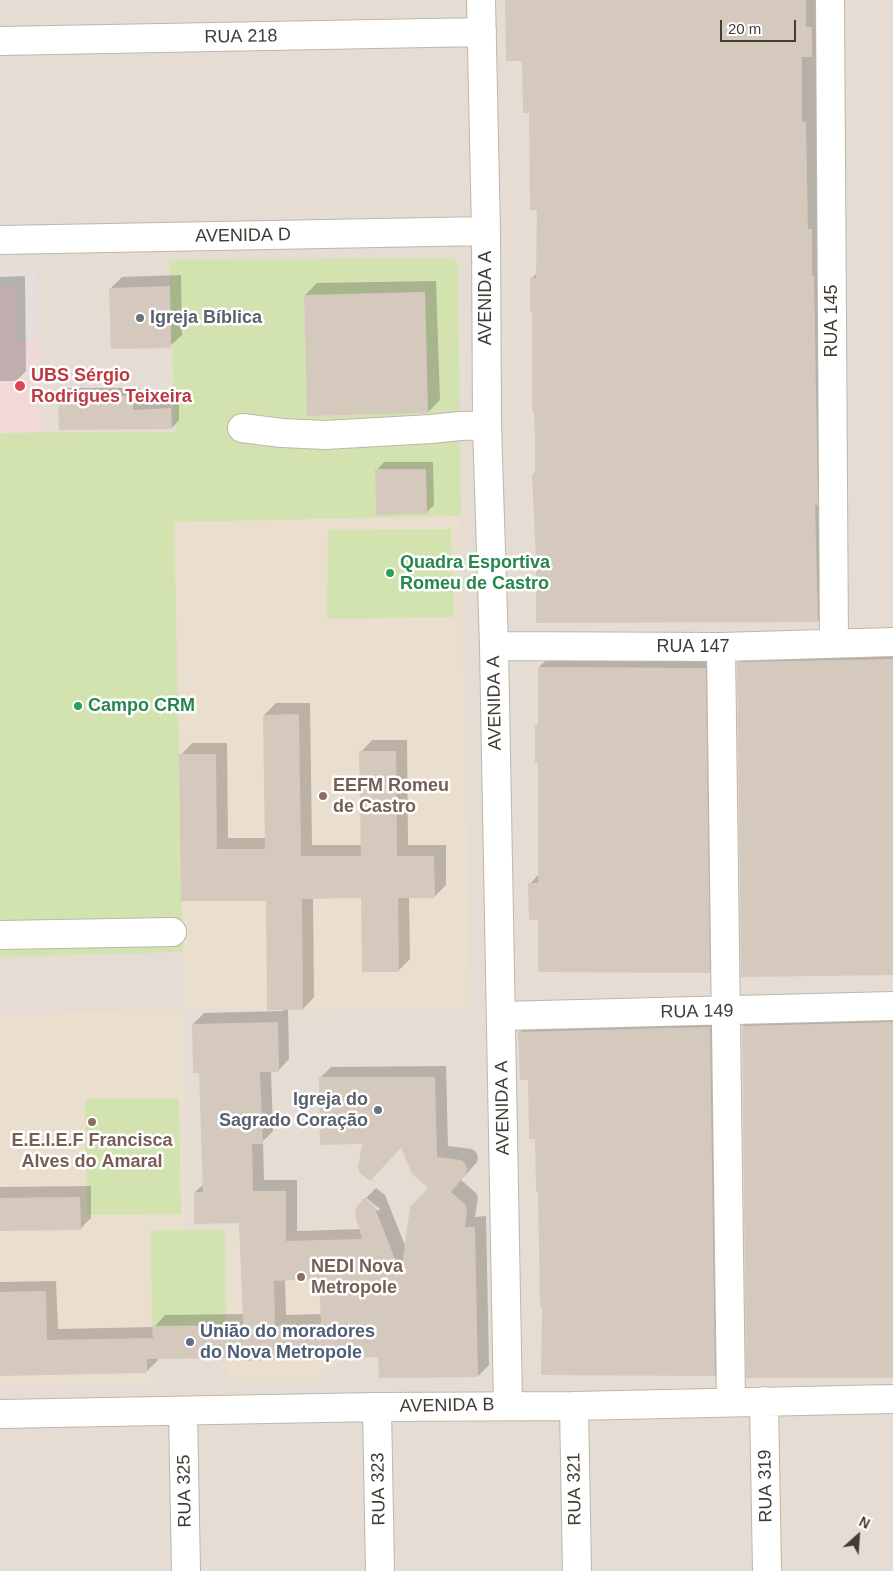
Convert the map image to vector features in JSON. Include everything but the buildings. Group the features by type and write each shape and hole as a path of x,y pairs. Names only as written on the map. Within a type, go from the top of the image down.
{"street":[{"name":"AVENIDA A","path":"481,0 486,231 487,425 494,646 508,1405"},
{"name":"RUA 145","path":"830,0 834,643"},
{"name":"RUA 218","path":"0,41 482,32"},
{"name":"AVENIDA D","path":"0,240 486,231"},
{"path":"242,428 282,434 326,435 487,425"},
{"name":"RUA 147","path":"494,646 721,647 893,642"},
{"path":"721,647 731,1402"},
{"path":"0,935 172,932"},
{"name":"RUA 149","path":"501,1016 893,1006"},
{"name":"AVENIDA B","path":"0,1414 508,1405 574,1406 893,1399"},
{"name":"RUA 319","path":"764,1401 767,1571"},
{"name":"RUA 321","path":"574,1406 577,1571"},
{"name":"RUA 323","path":"377,1407 380,1571"},
{"name":"RUA 325","path":"183,1411 186,1571"}],"shaded area":[{"path":"0,0 893,0 893,1571 0,1571"},
{"name":"UBS Sérgio Rodrigues Teixeira","path":"37,272 41,432 0,433 0,273"},
{"path":"37,272 39,339 17,340 16,286 0,286 0,273"},
{"name":"EEFM Romeu de Castro","path":"461,516 470,1008 184,1010 174,522"},
{"name":"E.E.I.E.F Francisca Alves do Amaral","path":"184,1010 185,1230 151,1231 153,1384 0,1387 0,1014"},
{"name":"NEDI Nova Metropole","path":"376,1228 378,1358 339,1359 317,1382 228,1383 225,1230"}],"green space":[{"path":"452,258 458,263 461,516 174,522 183,952 0,957 0,433 175,432 169,260","holes":["425,292 428,413 307,416 304,295","375,469 426,469 427,514 376,515"]},
{"name":"Quadra Esportiva Romeu de Castro","path":"451,529 454,617 327,619 328,530"},
{"path":"179,1098 181,1214 87,1215 85,1099"},
{"path":"151,1230 225,1230 226,1325 152,1326"}],"place":[{"name":"Igreja Bíblica","path":"140,318"},
{"name":"UBS Sérgio Rodrigues Teixeira","path":"20,386"},
{"name":"Quadra Esportiva Romeu de Castro","path":"390,573"},
{"name":"Campo CRM","path":"78,706"},
{"name":"EEFM Romeu de Castro","path":"323,796"},
{"name":"Igreja do Sagrado Coração","path":"378,1110"},
{"name":"E.E.I.E.F Francisca Alves do Amaral","path":"92,1122"},
{"name":"NEDI Nova Metropole","path":"301,1277"},
{"name":"União do moradores do Nova Metropole","path":"190,1342"}]}
